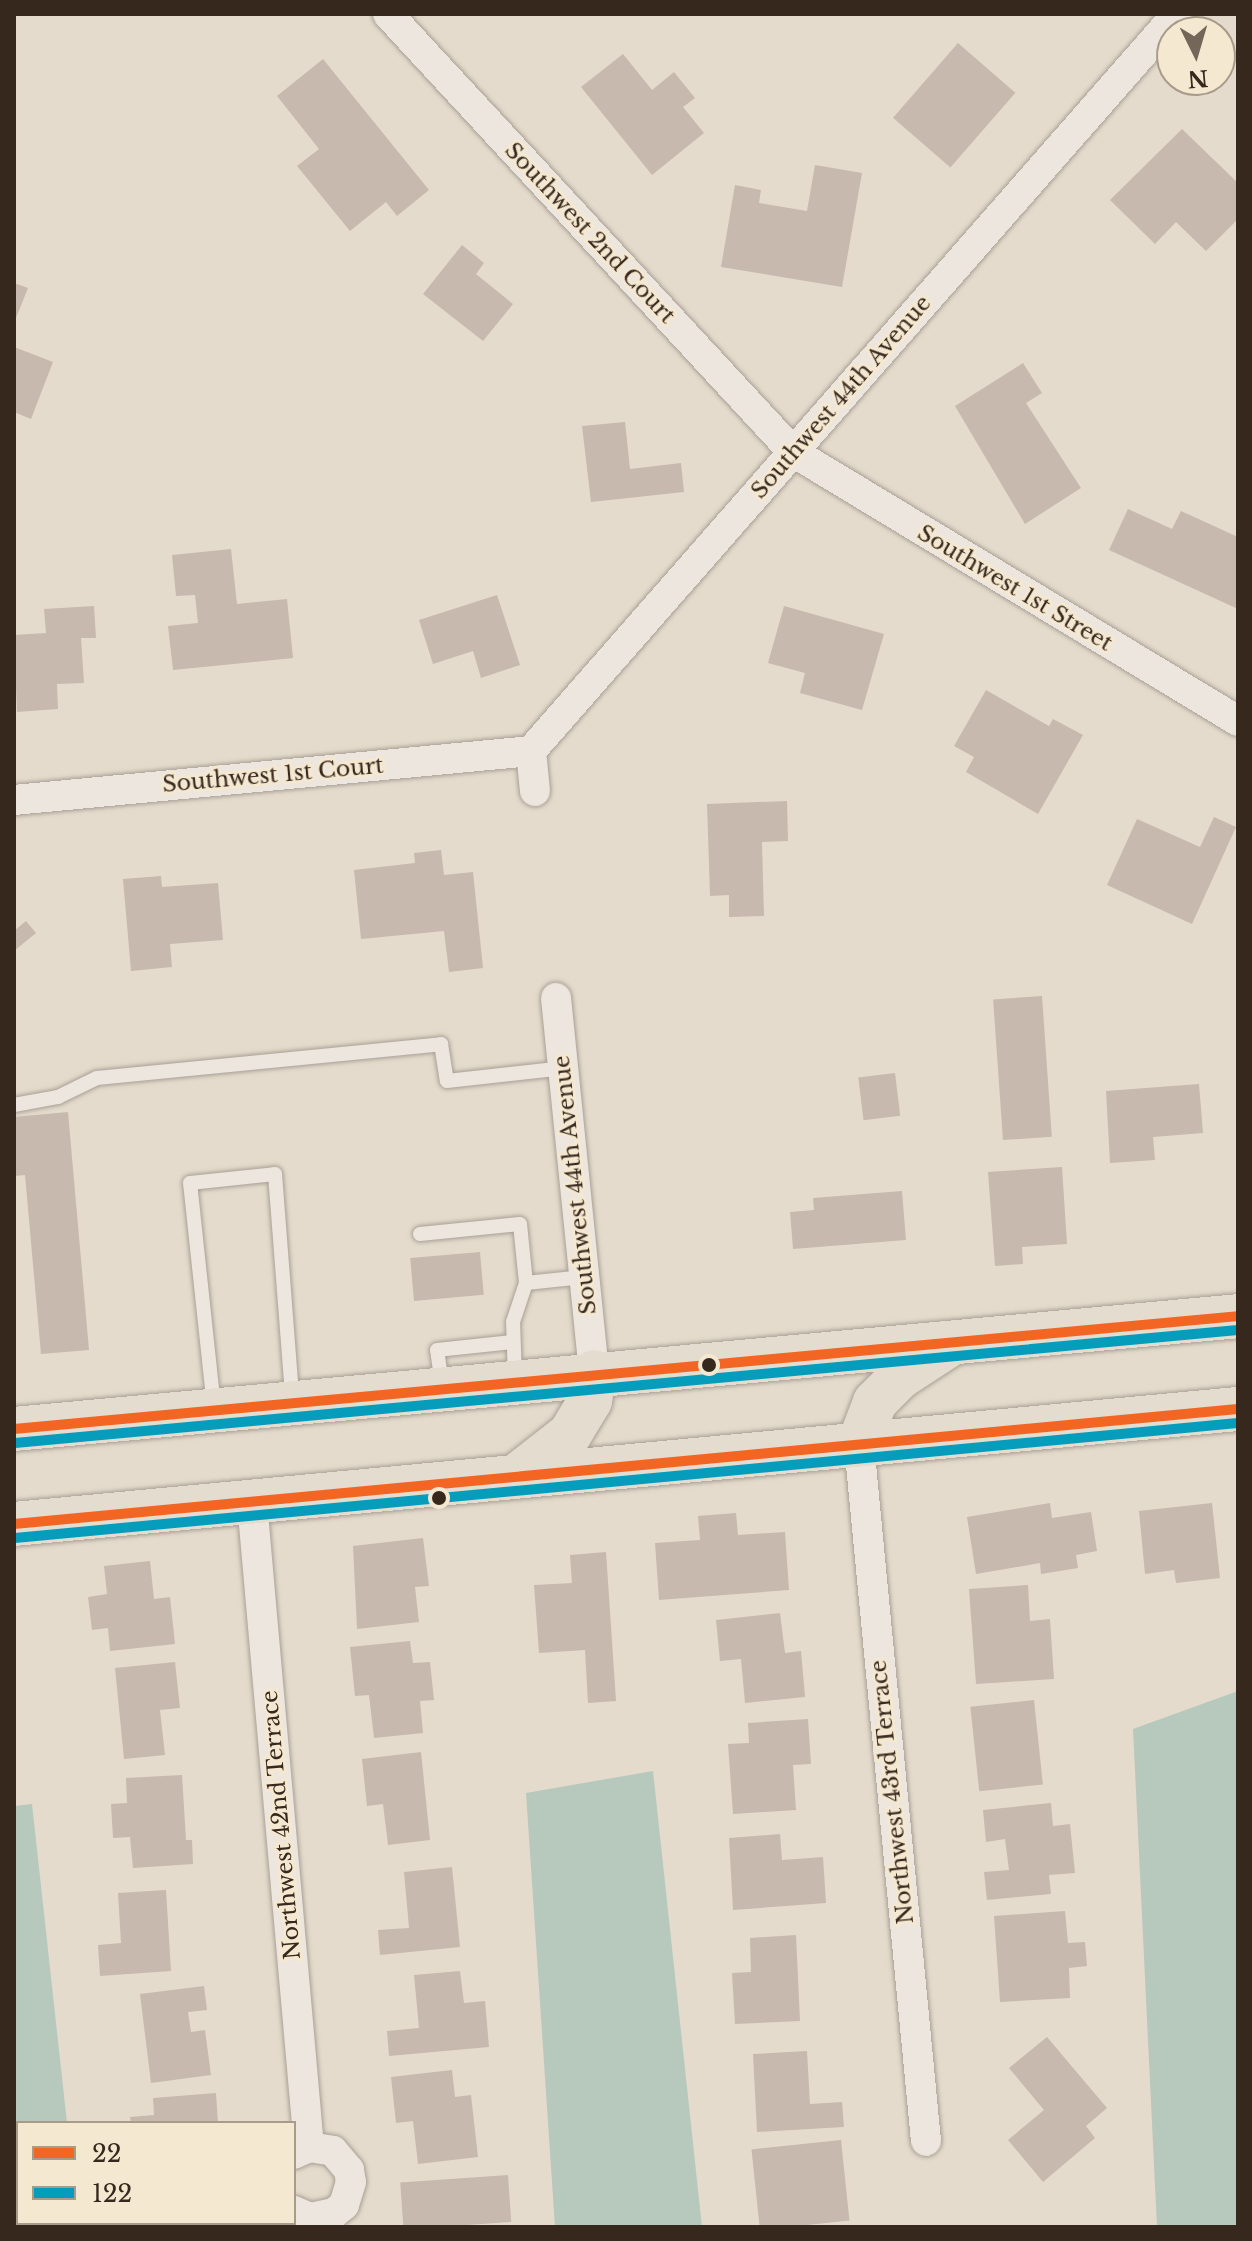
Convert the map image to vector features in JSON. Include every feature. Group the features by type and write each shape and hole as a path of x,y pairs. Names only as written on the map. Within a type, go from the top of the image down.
{"main road":[{"path":"14,1429 442,1387 514,1361 594,1372 1238,1316"},
{"path":"859,1444 875,1402 900,1377 955,1342"},
{"path":"515,1477 570,1434 590,1401 594,1372"},
{"path":"14,1524 1238,1409"}],"street":[{"name":"Southwest 2nd Court","path":"388,14 793,452"},
{"name":"Southwest 44th Avenue","path":"531,751 1177,14"},
{"name":"Southwest 1st Street","path":"793,452 1238,721"},
{"path":"531,751 535,791"},
{"name":"Southwest 1st Court","path":"14,800 531,751"},
{"name":"Southwest 44th Avenue","path":"556,998 594,1372"},
{"name":"Northwest 43rd Terrace","path":"859,1444 926,2141"},
{"name":"Northwest 42nd Terrace","path":"252,1502 302,2150 322,2147 343,2159 349,2170 350,2194 334,2213 323,2218 296,2211"}],"lane":[{"path":"14,1105 58,1097 97,1078 441,1044 447,1081 564,1068"},
{"path":"214,1409 190,1183 275,1174 293,1402"},
{"path":"420,1234 520,1224 526,1283 513,1322 514,1361"},
{"path":"526,1283 584,1277"}],"shaded area":[{"path":"1238,1691 1238,2227 1157,2227 1133,1729"},
{"path":"653,1771 702,2227 555,2227 526,1793"},
{"path":"32,1804 67,2121 16,2121 16,2225 78,2227 14,2227 14,1806"}],"building":[{"path":"958,43 1015,93 950,168 893,118"},
{"path":"623,54 652,90 674,72 695,98 683,107 704,133 652,175 581,87"},
{"path":"323,59 429,190 397,216 386,202 350,231 297,166 319,149 277,96"},
{"path":"1182,129 1238,183 1238,219 1206,251 1176,222 1155,244 1110,200"},
{"path":"815,165 862,173 842,287 721,267 735,185 761,190 759,203 807,211"},
{"path":"462,245 484,263 476,274 513,304 483,341 423,294"},
{"path":"14,283 28,288 14,323"},
{"path":"14,347 53,362 31,419 14,412"},
{"path":"1023,363 1042,393 1026,403 1081,488 1025,524 955,406"},
{"path":"625,422 630,469 681,463 684,492 591,502 582,426"},
{"path":"1128,509 1172,529 1181,511 1238,537 1238,609 1109,550"},
{"path":"231,549 237,604 287,599 293,658 173,670 168,626 198,623 195,595 176,596 172,555"},
{"path":"497,595 520,665 481,678 473,651 433,664 419,620"},
{"path":"94,606 96,638 81,638 84,683 57,684 58,709 17,712 14,635 46,633 44,609"},
{"path":"784,606 884,634 862,710 800,693 805,673 768,663"},
{"path":"986,690 1049,726 1053,719 1083,735 1038,814 966,772 974,757 954,746"},
{"path":"787,801 788,841 762,842 764,916 729,917 729,895 710,896 707,804"},
{"path":"1214,817 1236,827 1192,924 1107,885 1137,819 1200,847"},
{"path":"441,850 444,875 473,872 483,968 449,972 444,931 361,939 354,870 415,863 414,853"},
{"path":"161,876 162,887 218,883 223,940 170,944 172,967 131,971 123,879"},
{"path":"26,921 36,933 14,951 14,931"},
{"path":"1042,996 1052,1137 1003,1140 993,999"},
{"path":"895,1073 900,1116 864,1120 858,1078"},
{"path":"1199,1084 1203,1133 1153,1137 1155,1160 1110,1163 1106,1091"},
{"path":"68,1112 89,1350 41,1354 25,1175 14,1176 14,1117"},
{"path":"1062,1167 1067,1244 1022,1247 1023,1264 995,1266 988,1172"},
{"path":"902,1191 906,1240 793,1249 790,1212 814,1210 813,1198"},
{"path":"480,1252 484,1295 414,1301 410,1258"},
{"path":"1050,1503 1052,1518 1091,1512 1097,1551 1076,1555 1078,1568 1041,1574 1040,1563 976,1574 967,1517"},
{"path":"1212,1503 1220,1578 1176,1583 1174,1570 1145,1574 1139,1511"},
{"path":"736,1513 738,1535 785,1532 789,1590 659,1600 655,1543 700,1540 698,1516"},
{"path":"423,1538 429,1586 415,1587 419,1622 357,1629 353,1546"},
{"path":"606,1552 616,1701 588,1703 585,1650 539,1653 534,1585 572,1583 570,1555"},
{"path":"150,1561 154,1599 170,1597 175,1644 110,1651 108,1628 92,1630 88,1597 107,1594 104,1566"},
{"path":"1028,1585 1030,1621 1050,1619 1054,1679 976,1684 969,1589"},
{"path":"780,1613 785,1653 801,1651 805,1697 745,1703 741,1659 720,1661 716,1620"},
{"path":"410,1641 413,1663 430,1662 434,1700 420,1701 423,1733 374,1738 369,1695 355,1696 350,1647"},
{"path":"175,1662 180,1708 160,1710 165,1755 124,1759 115,1668"},
{"path":"1034,1700 1043,1785 979,1791 970,1707"},
{"path":"808,1719 811,1764 793,1765 796,1810 733,1814 728,1744 749,1743 748,1723"},
{"path":"421,1752 430,1840 388,1845 383,1804 367,1806 362,1759"},
{"path":"182,1775 186,1840 192,1840 193,1864 133,1868 130,1837 113,1838 111,1804 127,1803 126,1778"},
{"path":"1051,1803 1053,1826 1070,1824 1075,1873 1049,1875 1051,1894 987,1900 984,1872 1009,1870 1005,1839 986,1842 983,1810"},
{"path":"780,1834 782,1860 823,1857 826,1903 733,1910 729,1838"},
{"path":"452,1867 460,1947 380,1955 378,1930 409,1928 404,1872"},
{"path":"166,1890 171,1971 100,1976 98,1945 121,1943 118,1893"},
{"path":"1065,1911 1068,1943 1085,1942 1087,1966 1069,1968 1070,1998 1000,2002 994,1916"},
{"path":"796,1935 800,2021 735,2024 732,1973 751,1972 750,1938"},
{"path":"460,1971 464,2003 485,2001 489,2047 389,2056 387,2031 419,2028 414,1975"},
{"path":"204,1986 207,2010 188,2012 191,2032 205,2030 211,2075 151,2083 140,1994"},
{"path":"1047,2037 1107,2108 1086,2126 1095,2138 1043,2182 1008,2140 1044,2110 1009,2068"},
{"path":"807,2051 810,2104 842,2102 844,2127 757,2132 753,2054"},
{"path":"452,2070 455,2097 471,2095 478,2157 418,2164 413,2121 396,2123 391,2077"},
{"path":"216,2093 218,2121 131,2121 130,2117 154,2115 153,2098"},
{"path":"841,2140 849,2221 760,2227 751,2149"},
{"path":"508,2175 511,2222 403,2227 400,2183"},
{"path":"151,2225 243,2225 243,2227"}],"transit line":[{"name":"22","path":"14,1429 1238,1316"},
{"name":"122","path":"15,1443 1238,1330"},
{"name":"22","path":"14,1524 1238,1409"},
{"name":"122","path":"15,1538 1238,1423"}]}
